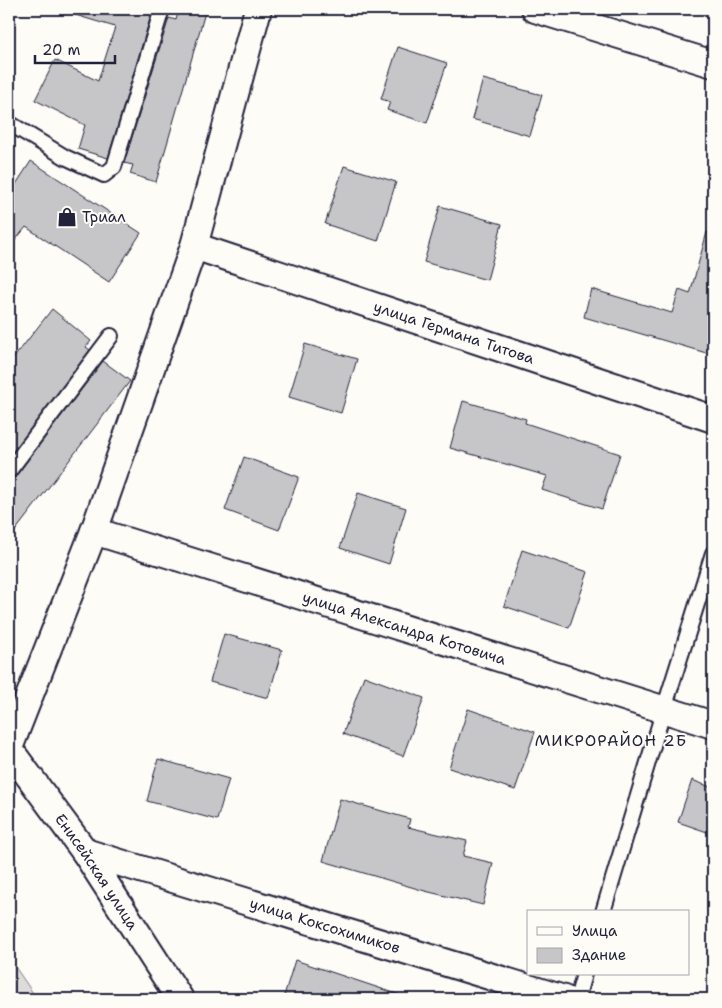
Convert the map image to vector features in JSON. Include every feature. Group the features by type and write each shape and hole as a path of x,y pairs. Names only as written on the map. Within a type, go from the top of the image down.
{"street":[{"path":"9,749 94,532 194,246 258,9"},
{"path":"535,9 713,64"},
{"name":"улица Германа Титова","path":"194,246 713,419"},
{"name":"улица Александра Котовича","path":"94,532 713,725"},
{"name":"Енисейская улица","path":"9,749 85,852 180,999"},
{"name":"улица Коксохимиков","path":"85,852 564,999"}],"lane":[{"path":"9,123 65,157 104,175 114,167 162,9"},
{"path":"9,471 111,336"},
{"path":"604,910 713,553"},
{"path":"577,999 583,976"}],"shaded area":[{"path":"9,958 37,999 9,999"}],"building":[{"path":"73,9 140,9 152,12 108,158 78,149 85,125 35,100 55,60 98,81 115,27 72,14"},
{"path":"179,9 206,9 156,182 130,174 133,165 124,163 169,18 176,20"},
{"path":"398,47 447,63 427,123 387,110 390,102 381,99"},
{"path":"483,79 542,95 530,136 472,119"},
{"path":"31,161 141,233 109,282 26,227 9,248 9,195"},
{"path":"344,166 396,182 378,241 325,224"},
{"path":"440,206 502,224 487,280 424,262"},
{"path":"707,232 713,233 713,355 584,317 591,289 672,313 679,290 690,294"},
{"path":"52,309 91,341 86,347 90,350 9,457 9,364"},
{"path":"305,344 357,359 341,413 289,397"},
{"path":"103,361 130,381 9,539 9,480 16,476"},
{"path":"463,401 526,419 525,423 620,454 602,509 542,490 547,476 450,448"},
{"path":"244,457 299,477 279,530 225,510"},
{"path":"358,493 406,508 389,564 340,548"},
{"path":"522,550 588,572 569,628 504,606"},
{"path":"224,634 282,650 268,698 210,682"},
{"path":"364,676 424,698 403,756 343,734"},
{"path":"468,709 535,732 515,790 449,768"},
{"path":"158,759 229,779 217,820 147,801"},
{"path":"692,780 713,788 713,834 678,822"},
{"path":"340,799 410,819 408,827 467,841 463,856 493,863 483,905 425,891 323,861"},
{"path":"295,960 400,995 400,999 283,999"}],"place":[{"name":"Триал","path":"67,217"}],"district":[{"name":"МИКРОРАЙОН 2Б","path":"611,740"}]}
